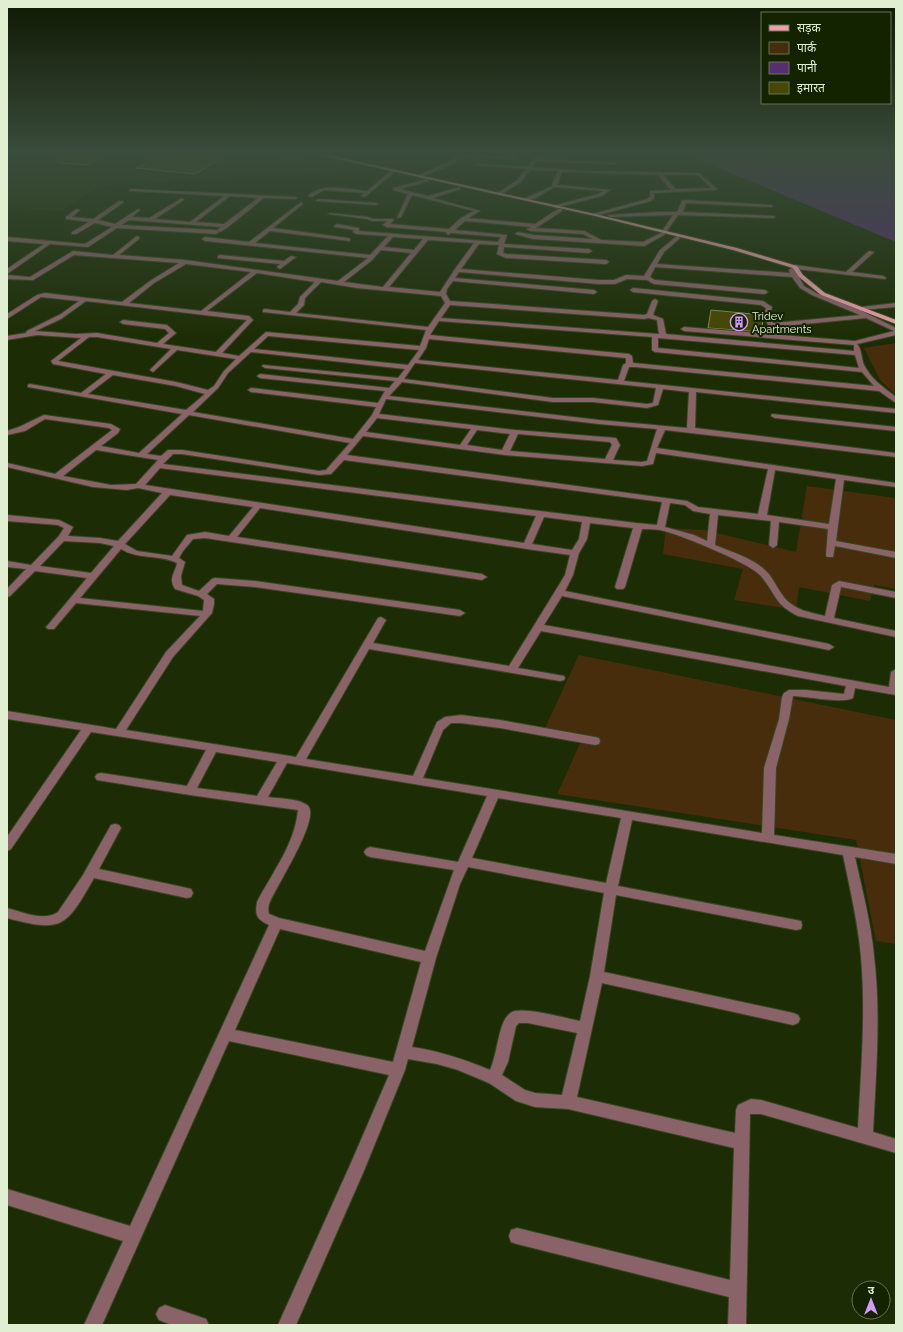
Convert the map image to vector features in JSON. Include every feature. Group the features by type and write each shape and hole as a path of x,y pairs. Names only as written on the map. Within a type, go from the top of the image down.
{"main road":[{"path":"588,215 663,233 730,252 746,254"},
{"path":"595,215 794,267 801,276 823,294 896,322"}],"street":[{"path":"72,215 68,218 94,221 116,226 216,232"},
{"path":"74,233 102,215"},
{"path":"8,239 86,246 132,215"},
{"path":"150,220 157,215"},
{"path":"191,223 202,215"},
{"path":"239,215 226,226 205,239 372,257"},
{"path":"250,244 287,215"},
{"path":"341,215 368,218 372,220 392,220 386,225 642,244 663,233 675,215"},
{"path":"441,239 463,219 470,215"},
{"path":"549,215 536,226 501,240 502,245 500,253 506,256 606,262"},
{"path":"604,218 627,215"},
{"path":"730,215 773,217"},
{"path":"128,218 226,226"},
{"path":"463,219 536,226"},
{"path":"337,226 357,228 356,232 589,251"},
{"path":"270,229 348,240"},
{"path":"530,229 584,232 598,241"},
{"path":"339,283 372,257 392,235"},
{"path":"115,256 137,238"},
{"path":"385,288 427,238"},
{"path":"648,316 652,300 647,279 662,251 678,238"},
{"path":"7,272 50,242"},
{"path":"443,294 457,270 478,242"},
{"path":"381,248 415,252"},
{"path":"848,273 871,252"},
{"path":"7,277 31,279 73,253 185,262 272,272 339,283 443,294"},
{"path":"220,256 285,264"},
{"path":"272,272 293,257"},
{"path":"124,304 152,282 185,262"},
{"path":"654,265 794,275"},
{"path":"883,278 794,267 792,270 802,287 814,294 868,316 896,330"},
{"path":"457,270 600,282 615,282 626,277 647,279 654,282 765,292"},
{"path":"203,312 256,271"},
{"path":"451,279 594,292"},
{"path":"291,314 302,305 302,298 320,280"},
{"path":"633,290 764,303 769,307 767,315 771,326 768,336"},
{"path":"443,294 448,303"},
{"path":"7,317 39,296 45,295 203,312 247,318 250,320 217,355"},
{"path":"37,332 85,299"},
{"path":"448,303 648,316 660,319 663,336"},
{"path":"138,486 171,452 182,452 319,473 328,472 342,457 374,416 384,398 400,380 423,348 426,337 436,318 448,303"},
{"path":"861,309 896,305"},
{"path":"265,311 431,329"},
{"path":"7,343 64,314"},
{"path":"771,326 868,316"},
{"path":"436,318 858,352"},
{"path":"124,322 167,328 173,334 158,345"},
{"path":"684,328 855,343 896,333"},
{"path":"7,338 37,332 102,336 240,358"},
{"path":"142,454 210,393 226,372 264,335 269,334 423,348"},
{"path":"653,358 655,335"},
{"path":"86,336 54,361 55,363 176,384 210,393"},
{"path":"426,337 629,356 630,365"},
{"path":"855,343 860,363 864,370 881,389 896,401"},
{"path":"153,370 176,348"},
{"path":"249,350 620,383 896,411"},
{"path":"653,358 881,389"},
{"path":"620,383 627,365 653,358 864,370"},
{"path":"265,366 400,380 553,400 593,400 647,406 656,404 660,387"},
{"path":"82,395 112,373"},
{"path":"260,376 391,390"},
{"path":"30,386 353,441"},
{"path":"251,390 379,405"},
{"path":"691,430 693,390"},
{"path":"384,398 597,430 615,442 616,445 608,461"},
{"path":"374,416 515,432 662,427 896,455"},
{"path":"774,416 896,429"},
{"path":"7,433 22,430 44,417 111,426 116,429 115,432 58,476"},
{"path":"360,434 505,453 647,464 650,462 662,427"},
{"path":"462,447 475,428"},
{"path":"505,453 515,432"},
{"path":"95,447 142,454 160,462 271,481 586,521 661,528 691,537 760,570 770,582 780,599 789,608 801,614 896,634"},
{"path":"653,450 896,485"},
{"path":"342,457 666,500 687,503 696,509 714,512 832,527"},
{"path":"7,465 105,486 128,488 138,486 258,506 575,553"},
{"path":"762,517 772,468"},
{"path":"830,555 832,527 840,477"},
{"path":"51,627 93,576 168,492"},
{"path":"661,528 666,500"},
{"path":"231,539 258,506"},
{"path":"711,546 714,512"},
{"path":"527,546 541,515"},
{"path":"7,518 67,525 69,529 33,568 11,585 7,594"},
{"path":"773,545 775,519"},
{"path":"512,669 560,593 569,574 575,553 583,539 586,521"},
{"path":"620,587 638,527"},
{"path":"175,558 179,550 190,537 205,535 482,577"},
{"path":"62,538 98,541 120,545 136,553 175,558 182,564 176,574 175,582 178,587 201,594 209,599 211,607 166,660 119,733"},
{"path":"832,543 896,555"},
{"path":"7,564 93,576"},
{"path":"201,594 215,581 223,581 255,584 460,613"},
{"path":"830,621 837,586 839,584 896,595"},
{"path":"560,593 829,647"},
{"path":"73,600 206,614"},
{"path":"299,762 382,620"},
{"path":"538,627 895,692 896,672"},
{"path":"366,645 560,678"},
{"path":"768,838 770,768 784,719 787,697 789,693 806,693 846,698 849,696 851,684"},
{"path":"8,717 213,747 896,859"},
{"path":"416,781 438,730 441,725 449,720 462,719 500,724 595,741"},
{"path":"7,846 88,729"},
{"path":"190,791 213,747"},
{"path":"260,801 284,759"},
{"path":"101,776 190,791 297,805 304,808 305,815 294,842 263,902 262,911 264,917 276,923 429,958"},
{"path":"287,1325 357,1168 398,1070 429,958 454,884 494,794"},
{"path":"568,1102 597,976 611,889 627,816"},
{"path":"7,913 54,921 61,918 71,905 115,828"},
{"path":"848,851 865,935 869,971 870,1037 865,1136"},
{"path":"370,852 464,864 611,889 796,925"},
{"path":"90,872 187,893"},
{"path":"93,1325 276,923"},
{"path":"597,976 793,1019"},
{"path":"494,1078 500,1062 510,1023 516,1017 528,1017 586,1029"},
{"path":"226,1034 398,1070"},
{"path":"403,1052 438,1057 460,1064 494,1078 521,1096 535,1100 568,1102 741,1142"},
{"path":"737,1325 743,1110 751,1106 761,1107 896,1146"},
{"path":"7,1197 134,1236"},
{"path":"517,1236 738,1290"},
{"path":"165,1314 200,1325"}],"green space":[{"path":"896,343 896,395 880,380 864,348"},
{"path":"807,486 896,498 896,589 874,585 870,601 799,587 796,610 734,600 743,569 663,554 666,528 704,530 796,552"},
{"path":"579,655 896,720 896,944 876,941 856,840 557,794 584,735 544,730"}],"water":[{"path":"832,215 896,215 896,242"}],"building":[{"name":"Tridev Apartments","path":"711,310 763,315 762,332 708,328"}],"place":[{"name":"Tridev Apartments","path":"739,322"}]}
